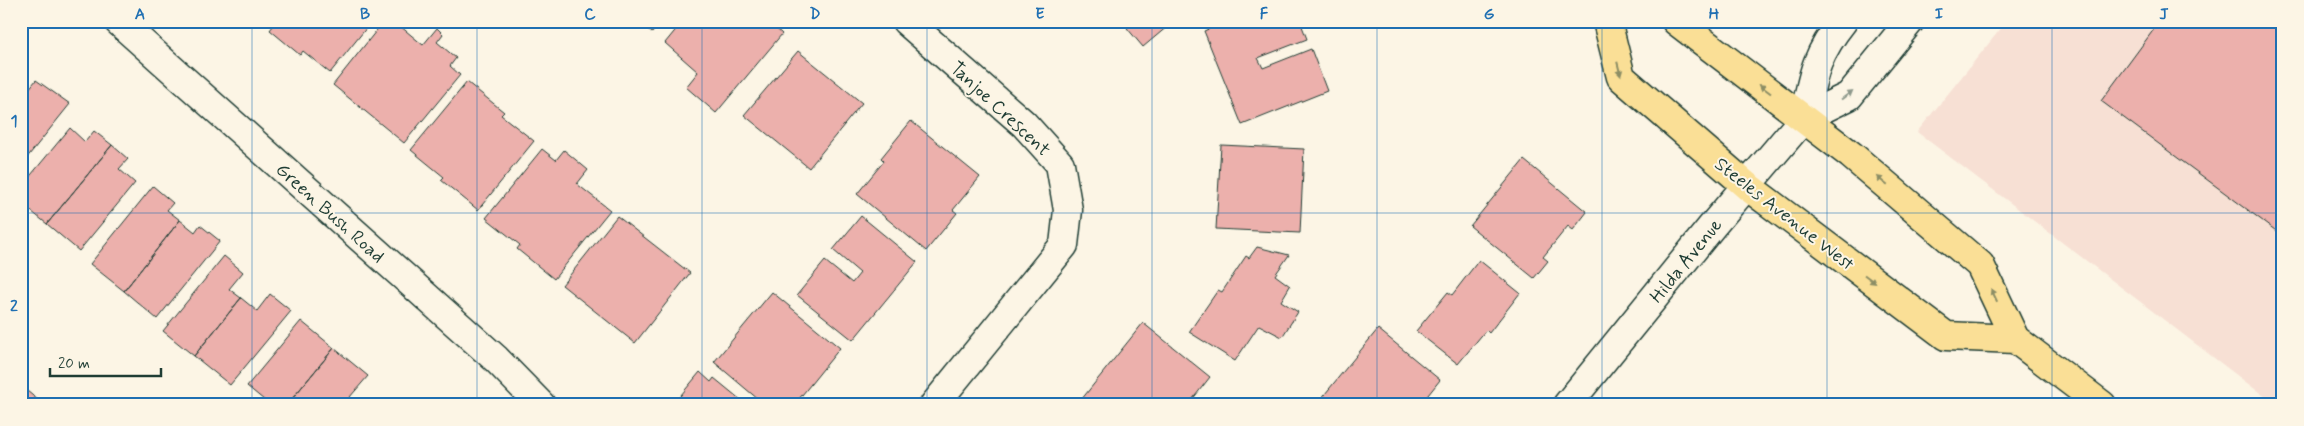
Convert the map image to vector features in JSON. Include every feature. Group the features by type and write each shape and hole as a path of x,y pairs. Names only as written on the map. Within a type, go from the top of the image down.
{"main road":[{"name":"Steeles Avenue West","path":"1607,21 1621,77 1747,186 1946,336 2015,339"},
{"path":"1676,21 1804,118 1980,265 2015,339 2102,405"}],"street":[{"name":"Green Bush Road","path":"118,21 496,359 541,405"},
{"name":"Tanjoe Crescent","path":"906,21 1024,124 1060,164 1068,210 1064,245 934,405"},
{"name":"Hilda Avenue","path":"1804,118 1815,66 1828,39 1843,21"},
{"name":"Hilda Avenue","path":"1567,405 1804,118 1848,96 1910,21"}],"shaded area":[{"path":"2007,21 2283,21 2283,405 2276,405 1917,132"}],"building":[{"path":"268,21 372,21 330,73 303,51 300,55 270,30 273,26"},
{"path":"384,21 394,21 423,45 437,28 443,34 437,42 456,58 450,66 460,75 404,143 333,85"},
{"path":"639,21 662,21 652,33"},
{"path":"683,21 768,21 782,34 716,113 686,87 698,72 665,43"},
{"path":"1136,21 1174,21 1143,47 1127,28"},
{"path":"1228,21 1300,21 1307,39 1258,58 1263,68 1311,49 1327,91 1242,125 1204,31"},
{"path":"2160,21 2283,21 2283,236 2101,101"},
{"path":"798,51 862,103 809,168 744,115"},
{"path":"36,80 70,104 21,165 21,94 25,94"},
{"path":"467,82 504,112 501,115 534,141 478,210 441,180 444,177 411,150"},
{"path":"911,121 980,177 953,210 957,213 926,251 857,194 884,161 881,158"},
{"path":"70,128 85,142 94,131 112,145 47,224 21,203 21,187"},
{"path":"112,145 128,159 119,169 135,183 79,251 47,224"},
{"path":"1221,145 1304,149 1300,233 1216,229"},
{"path":"542,149 556,160 564,150 588,170 577,184 610,210 554,279 517,249 520,245 486,218"},
{"path":"1524,160 1587,212 1573,230 1568,226 1543,257 1548,261 1534,278 1470,226"},
{"path":"153,186 173,203 167,210 180,220 124,291 90,264"},
{"path":"617,216 690,273 635,343 562,285"},
{"path":"861,216 917,262 853,340 797,295 825,261 852,283 860,273 833,250"},
{"path":"180,220 195,232 200,225 220,241 157,319 124,291"},
{"path":"1257,247 1289,255 1275,275 1290,286 1281,301 1298,312 1282,337 1259,325 1235,361 1189,332 1218,290 1222,292 1246,256 1249,258"},
{"path":"224,256 243,272 229,289 241,298 194,356 163,331"},
{"path":"1479,260 1520,293 1489,333 1486,330 1458,364 1416,331 1448,292 1452,295"},
{"path":"772,292 840,348 794,405 765,405 714,362"},
{"path":"270,294 291,311 230,385 194,356 241,298 257,311"},
{"path":"301,321 334,348 287,405 270,405 247,386"},
{"path":"1143,323 1210,377 1188,405 1077,405"},
{"path":"1378,329 1440,380 1420,405 1316,405"},
{"path":"334,348 368,376 343,405 287,405"},
{"path":"700,372 711,382 714,378 747,405 680,405 676,401"},
{"path":"21,386 44,405 21,405"}]}
